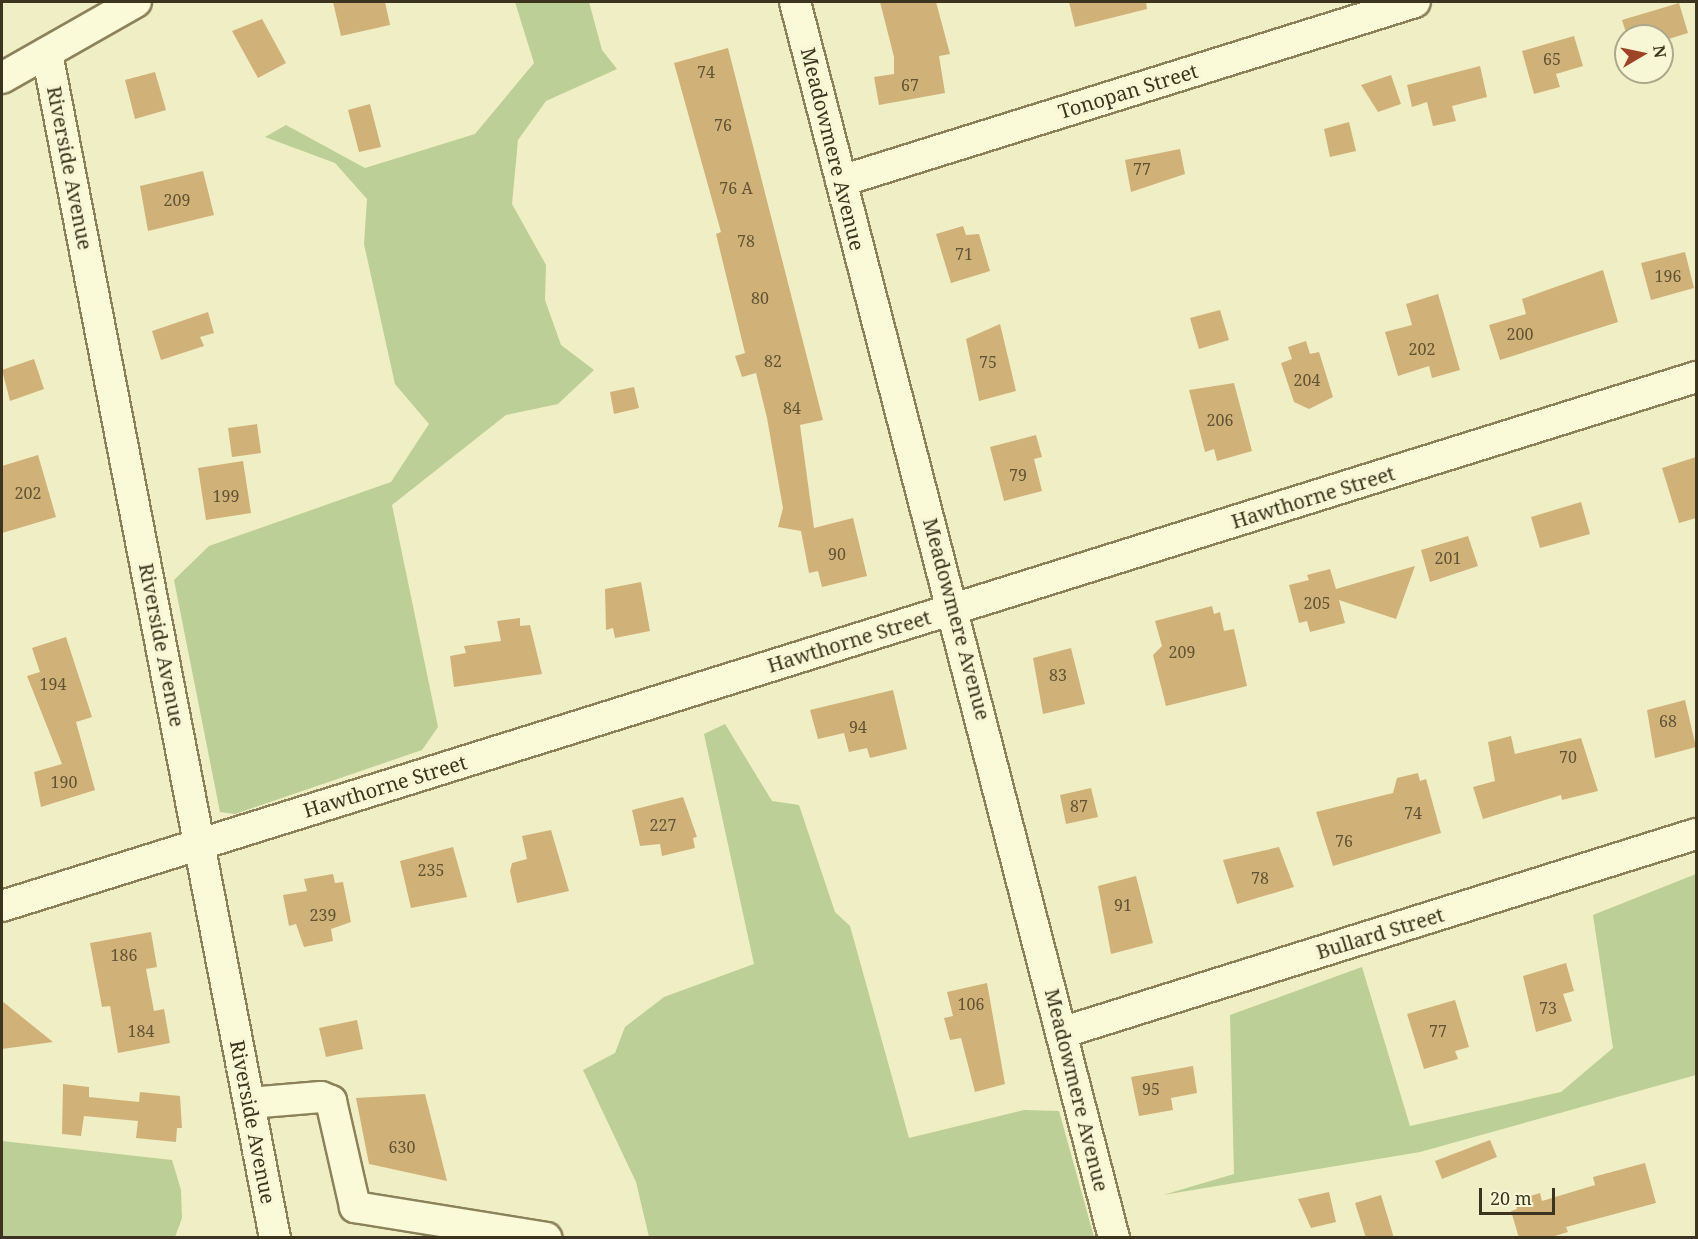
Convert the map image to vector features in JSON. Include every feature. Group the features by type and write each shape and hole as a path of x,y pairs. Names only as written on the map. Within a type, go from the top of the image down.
{"street":[{"path":"2,78 136,2"},
{"name":"Meadowmere Avenue","path":"795,2 1064,1032 1114,1238"},
{"name":"Tonopan Street","path":"841,181 1415,2"},
{"name":"Riverside Avenue","path":"47,53 276,1238"},
{"name":"Hawthorne Street","path":"2,906 1696,377"},
{"name":"Bullard Street","path":"1064,1032 1696,834"},
{"path":"249,1103 331,1101 354,1207 548,1238"}],"green space":[{"path":"515,2 589,2 602,50 617,69 546,101 518,140 512,204 546,265 545,300 561,345 594,370 558,404 506,415 392,505 438,727 422,750 235,814 220,812 174,580 209,546 391,482 429,424 395,384 364,244 367,199 335,163 265,137 286,125 365,168 475,134 534,63"},
{"path":"725,724 772,801 799,805 835,912 850,926 909,1138 1024,1110 1059,1111 1094,1237 649,1237 636,1182 583,1070 615,1053 625,1027 664,997 754,964 704,734"},
{"path":"1696,874 1696,1075 1420,1152 1163,1195 1234,1174 1230,1015 1362,967 1410,1126 1561,1092 1613,1048 1593,915"},
{"path":"2,1141 172,1160 181,1190 182,1218 175,1237 2,1237"}],"building":[{"path":"333,2 385,2 390,25 341,36"},
{"path":"880,2 936,2 950,54 939,56 945,93 879,105 874,77 894,74 894,57"},
{"path":"1069,2 1146,2 1147,9 1075,27"},
{"path":"1679,3 1688,33 1674,37 1674,24 1623,24 1622,20"},
{"path":"262,19 286,63 258,78 232,31"},
{"path":"1574,36 1583,66 1556,74 1560,87 1534,94 1522,51"},
{"path":"728,48 823,420 800,425 814,528 853,518 867,576 822,587 818,571 809,573 801,531 778,527 783,508 767,418 756,373 742,377 735,356 745,353 716,234 721,232 674,63"},
{"path":"1480,66 1487,97 1452,106 1456,121 1433,126 1427,102 1412,107 1407,85"},
{"path":"155,72 166,110 135,119 125,80"},
{"path":"1391,75 1401,104 1378,112 1361,85"},
{"path":"370,104 381,147 359,152 348,110"},
{"path":"1349,122 1356,151 1330,157 1324,129"},
{"path":"1180,149 1185,174 1131,192 1125,160"},
{"path":"203,171 214,215 148,231 140,186"},
{"path":"963,226 966,235 979,234 990,271 951,283 936,234"},
{"path":"1685,252 1694,288 1651,300 1641,263"},
{"path":"1603,270 1618,322 1500,360 1489,325 1526,314 1522,299"},
{"path":"1438,294 1460,370 1432,378 1429,366 1398,376 1385,332 1412,325 1406,304"},
{"path":"1220,310 1229,340 1199,349 1190,318"},
{"path":"208,312 214,333 200,337 204,346 161,360 152,331"},
{"path":"1000,324 1016,391 979,401 966,339"},
{"path":"1306,341 1310,354 1319,352 1333,397 1309,409 1294,402 1281,363 1292,359 1288,347"},
{"path":"34,359 44,389 10,401 2,370"},
{"path":"1234,383 1252,451 1217,461 1214,449 1205,452 1189,390"},
{"path":"634,387 639,408 614,414 610,392"},
{"path":"257,424 261,453 232,457 228,428"},
{"path":"1036,435 1042,457 1034,459 1042,491 1004,501 990,447"},
{"path":"38,455 56,517 2,533 2,466"},
{"path":"1696,457 1696,518 1679,523 1662,468"},
{"path":"243,461 251,513 206,520 198,468"},
{"path":"1581,502 1590,534 1540,548 1531,517"},
{"path":"1468,536 1478,566 1430,582 1421,550"},
{"path":"1415,566 1396,619 1339,600 1345,623 1310,632 1307,621 1299,623 1289,585 1309,580 1307,575 1330,569 1336,589"},
{"path":"641,582 650,631 615,638 613,628 606,630 605,589"},
{"path":"1212,606 1214,614 1220,612 1224,631 1234,629 1247,686 1166,706 1153,655 1162,646 1155,621"},
{"path":"520,618 520,626 530,625 542,674 454,687 450,656 466,653 464,646 501,641 497,621"},
{"path":"66,637 92,717 76,722 95,790 41,807 34,772 62,764 27,676 40,672 32,648"},
{"path":"1071,648 1085,704 1043,714 1033,658"},
{"path":"893,690 907,749 870,758 867,748 849,752 844,733 818,739 810,710"},
{"path":"1685,700 1696,747 1655,758 1647,710"},
{"path":"1511,736 1515,754 1581,738 1598,791 1562,800 1561,795 1483,819 1473,787 1495,781 1488,742"},
{"path":"1418,773 1420,781 1426,779 1441,833 1333,866 1316,812 1393,793 1397,778"},
{"path":"1091,788 1098,817 1066,824 1060,795"},
{"path":"683,797 697,837 693,838 695,848 662,856 660,844 640,846 632,810"},
{"path":"551,830 569,891 517,903 510,871 512,863 527,859 522,836"},
{"path":"453,847 467,897 411,908 400,861"},
{"path":"1279,847 1294,887 1237,904 1223,860"},
{"path":"333,874 335,883 343,882 351,922 331,929 333,941 304,947 296,924 289,926 283,895 307,891 304,879"},
{"path":"1136,876 1153,943 1111,954 1098,886"},
{"path":"151,932 157,967 146,969 154,1011 164,1009 170,1043 118,1053 110,1006 102,1007 90,943"},
{"path":"1566,963 1574,991 1563,994 1572,1021 1536,1032 1523,976"},
{"path":"987,983 1005,1084 975,1092 961,1038 950,1040 944,1018 953,1016 947,992"},
{"path":"1455,1000 1469,1047 1455,1051 1458,1059 1424,1069 1407,1014"},
{"path":"2,1001 53,1042 2,1049"},
{"path":"357,1020 363,1049 326,1057 319,1028"},
{"path":"1193,1066 1197,1093 1171,1098 1173,1110 1139,1116 1131,1077"},
{"path":"63,1084 89,1087 89,1097 139,1102 140,1092 180,1096 182,1128 177,1128 176,1142 136,1138 138,1121 84,1116 81,1136 62,1134"},
{"path":"425,1094 447,1181 369,1164 356,1098"},
{"path":"1490,1140 1497,1157 1442,1179 1435,1161"},
{"path":"1645,1163 1656,1203 1566,1227 1568,1232 1548,1238 1519,1238 1511,1211 1517,1209 1514,1201 1540,1193 1542,1201 1595,1185 1593,1177"},
{"path":"1329,1192 1336,1222 1311,1228 1298,1199"},
{"path":"1381,1195 1394,1238 1366,1238 1355,1203"}]}
